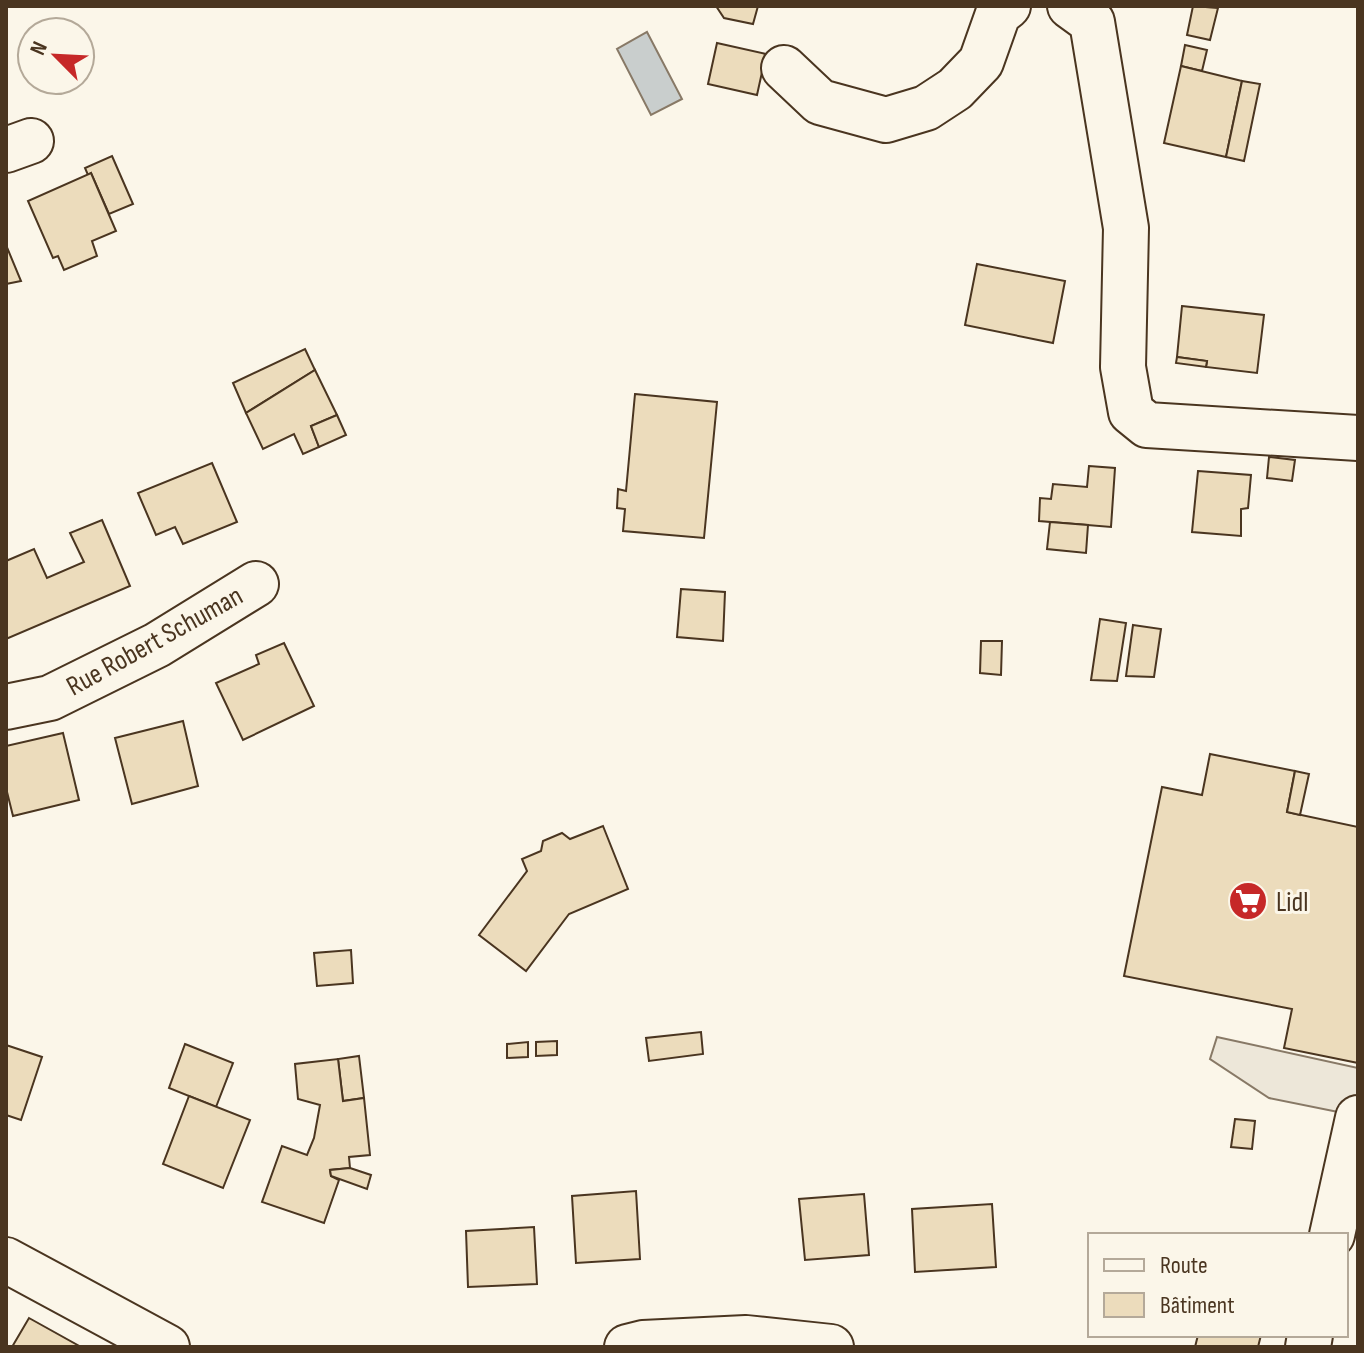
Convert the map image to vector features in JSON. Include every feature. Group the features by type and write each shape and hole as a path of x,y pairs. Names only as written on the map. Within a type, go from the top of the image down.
{"street":[{"path":"784,68 820,102 886,120 926,108 955,89 981,62 998,14 1008,6"},
{"path":"1070,6 1092,22 1126,228 1123,367 1131,412 1147,425 1358,438"},
{"name":"Rue Robert Schuman","path":"6,707 50,698 157,645 256,584"},
{"path":"1332,1233 1358,1118"},
{"path":"6,1260 167,1347"},
{"path":"627,1347 643,1343 746,1338 831,1347"}],"shaded area":[{"path":"647,32 682,99 651,115 617,49"},
{"path":"1217,1037 1358,1068 1358,1116 1269,1098 1210,1059"}],"building":[{"path":"716,6 758,6 753,24 724,18"},
{"path":"1193,6 1218,8 1210,40 1187,35"},
{"path":"717,43 766,54 757,95 708,84"},
{"path":"1185,45 1207,50 1202,71 1181,66"},
{"path":"1181,66 1242,81 1226,157 1164,143"},
{"path":"1242,81 1260,84 1244,161 1226,157"},
{"path":"112,156 133,204 109,214 91,173 88,175 85,168"},
{"path":"91,173 116,231 92,241 97,256 64,270 58,256 53,258 28,201"},
{"path":"6,245 21,281 6,284"},
{"path":"977,264 1065,281 1053,343 965,325"},
{"path":"1182,306 1264,315 1257,373 1206,367 1207,361 1177,357"},
{"path":"305,349 315,370 246,413 233,383"},
{"path":"1177,357 1207,361 1206,367 1176,363"},
{"path":"315,370 337,415 311,426 319,447 303,454 294,434 263,449 246,413"},
{"path":"635,394 717,402 704,538 623,531 625,509 617,508 618,489 626,491"},
{"path":"337,415 346,435 319,447 311,426"},
{"path":"1269,457 1295,460 1292,481 1267,478"},
{"path":"212,463 237,522 183,544 175,527 156,535 138,493"},
{"path":"1089,466 1115,468 1111,527 1039,521 1040,498 1051,499 1053,484 1087,487"},
{"path":"1198,471 1251,475 1248,508 1241,509 1241,536 1192,532"},
{"path":"102,520 130,586 6,639 6,561 34,549 47,578 84,562 70,533"},
{"path":"1050,522 1088,525 1086,553 1047,549"},
{"path":"681,589 725,592 723,641 677,637"},
{"path":"1100,619 1126,623 1117,681 1091,680"},
{"path":"1133,625 1161,629 1154,677 1126,676"},
{"path":"981,641 1002,641 1001,675 980,673"},
{"path":"284,643 314,706 243,740 216,683 259,664 256,655"},
{"path":"183,721 198,786 132,804 115,738"},
{"path":"63,733 79,800 13,816 6,788 6,746"},
{"name":"Lidl","path":"1210,754 1295,771 1287,812 1358,827 1358,1063 1284,1048 1292,1009 1124,976 1162,787 1202,795"},
{"path":"1295,771 1309,774 1300,815 1287,812"},
{"path":"603,826 628,889 569,914 526,971 479,935 527,871 522,859 541,851 543,841 562,833 570,839"},
{"path":"351,950 353,983 317,986 314,953"},
{"path":"701,1032 703,1054 649,1061 646,1038"},
{"path":"557,1041 557,1055 536,1056 536,1042"},
{"path":"528,1042 528,1057 507,1058 507,1044"},
{"path":"185,1044 233,1063 216,1107 169,1088"},
{"path":"6,1045 42,1057 21,1120 6,1115"},
{"path":"359,1056 364,1098 343,1101 338,1059"},
{"path":"338,1059 343,1101 364,1098 370,1155 349,1157 350,1168 330,1170 331,1176 339,1180 324,1223 262,1202 282,1146 307,1155 314,1138 320,1105 298,1099 295,1064"},
{"path":"189,1096 250,1120 223,1188 163,1164"},
{"path":"1235,1119 1255,1121 1252,1149 1231,1147"},
{"path":"350,1168 371,1175 367,1189 331,1176 330,1170"},
{"path":"636,1191 640,1259 576,1263 572,1196"},
{"path":"864,1194 869,1255 805,1260 799,1199"},
{"path":"992,1204 996,1267 915,1272 912,1209"},
{"path":"534,1227 537,1284 468,1287 466,1231"},
{"path":"29,1318 81,1347 12,1347"},
{"path":"1198,1337 1260,1337 1258,1347 1195,1347"}],"place":[{"name":"Lidl","path":"1248,901"}]}
